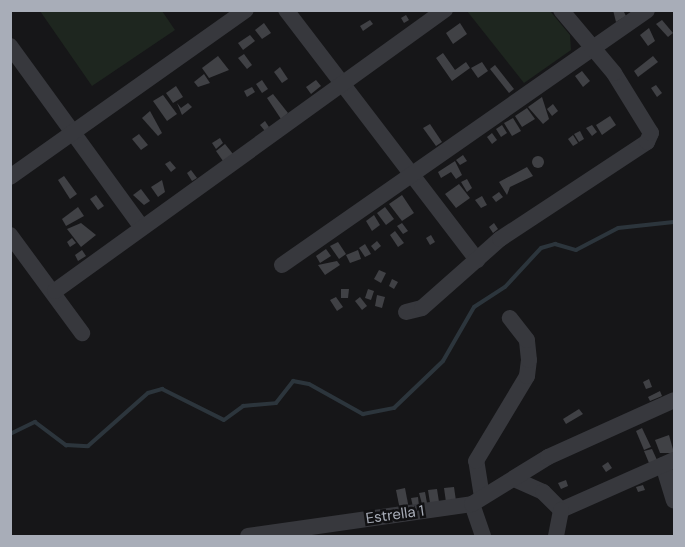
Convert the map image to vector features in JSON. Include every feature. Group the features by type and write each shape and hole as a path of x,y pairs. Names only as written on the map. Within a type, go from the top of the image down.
{"street":[{"path":"10,177 246,10"},
{"path":"286,10 339,85 477,260"},
{"path":"55,291 140,225 445,10"},
{"path":"406,312 422,308 500,239 647,142 651,133 614,73 561,10"},
{"path":"282,265 647,10"},
{"path":"10,46 71,134 140,225"},
{"path":"10,235 55,291 82,333"},
{"path":"483,537 477,501 476,461 527,376 530,360 527,340 510,318"},
{"path":"477,501 548,457 675,400"},
{"path":"561,510 669,462 675,500"},
{"path":"514,479 543,492 561,510"},
{"name":"Estrella 1","path":"248,537 477,501"},
{"path":"556,537 561,510"}],"shaded area":[{"path":"40,11 162,11 175,30 92,86"},
{"path":"467,11 550,11 570,35 571,50 524,83"}],"building":[{"path":"613,10 623,10 626,16 616,22"},
{"path":"406,15 409,20 404,23 401,18"},
{"path":"370,20 373,24 363,31 360,26"},
{"path":"662,20 673,33 668,37 656,24"},
{"path":"264,23 271,33 262,39 255,30"},
{"path":"460,23 467,34 453,44 446,33"},
{"path":"649,28 655,41 648,46 640,35"},
{"path":"250,35 255,41 243,50 238,43"},
{"path":"443,53 455,70 466,62 470,68 452,81 436,58"},
{"path":"244,54 252,65 247,69 238,58"},
{"path":"218,56 229,70 209,78 202,68"},
{"path":"653,56 658,62 638,77 634,71"},
{"path":"482,62 488,71 478,78 471,68"},
{"path":"495,65 514,89 509,93 490,69"},
{"path":"280,67 288,79 282,83 274,72"},
{"path":"582,71 590,81 583,87 575,76"},
{"path":"204,74 210,83 198,87 194,82"},
{"path":"262,80 268,89 262,93 256,84"},
{"path":"316,80 321,86 311,94 306,87"},
{"path":"656,85 662,93 657,97 651,88"},
{"path":"176,86 183,97 173,103 166,93"},
{"path":"252,87 255,92 247,97 244,91"},
{"path":"273,94 288,113 281,119 267,98"},
{"path":"163,95 177,114 167,121 153,101"},
{"path":"542,97 549,119 543,124 528,107"},
{"path":"177,103 181,108 188,103 192,107 182,115"},
{"path":"553,104 558,111 552,116 547,109"},
{"path":"527,108 535,119 522,127 515,116"},
{"path":"150,111 162,133 158,136 142,118"},
{"path":"610,116 616,125 602,135 596,125"},
{"path":"513,118 521,131 512,136 504,123"},
{"path":"265,121 269,127 265,131 260,125"},
{"path":"430,124 442,142 436,146 423,128"},
{"path":"502,125 507,133 501,137 496,129"},
{"path":"592,125 597,132 592,136 586,128"},
{"path":"580,131 584,139 579,142 574,134"},
{"path":"492,133 497,140 492,144 487,137"},
{"path":"139,134 148,145 141,150 132,139"},
{"path":"573,135 578,143 573,146 568,139"},
{"path":"220,138 223,143 216,149 212,143"},
{"path":"225,144 233,154 223,161 216,151"},
{"path":"463,155 467,161 460,165 456,160"},
{"path":"540,156 543,157 543,167 536,168 533,167 532,160 533,157"},
{"path":"170,161 176,168 171,172 165,164"},
{"path":"455,161 462,175 456,179 451,172 441,178 438,172"},
{"path":"527,167 533,176 510,187 507,195 499,182"},
{"path":"191,170 197,178 192,181 187,173"},
{"path":"64,176 77,194 70,199 58,180"},
{"path":"467,179 472,188 467,192 461,182"},
{"path":"162,180 165,192 158,197 151,187"},
{"path":"459,184 470,198 456,208 445,194"},
{"path":"141,189 150,201 144,205 133,195"},
{"path":"499,192 503,197 496,202 492,197"},
{"path":"96,195 104,206 98,210 90,199"},
{"path":"402,195 414,213 402,221 389,204"},
{"path":"482,196 487,205 481,208 475,200"},
{"path":"78,207 84,216 66,226 62,219"},
{"path":"385,207 394,219 386,225 377,213"},
{"path":"374,215 380,225 372,231 366,221"},
{"path":"81,223 96,235 81,247 67,229"},
{"path":"402,223 408,231 403,234 397,226"},
{"path":"494,223 498,229 493,233 489,227"},
{"path":"395,231 404,243 398,247 390,235"},
{"path":"431,235 435,242 430,245 426,238"},
{"path":"72,238 76,243 70,247 67,242"},
{"path":"377,241 381,246 375,251 371,246"},
{"path":"338,242 346,254 339,259 330,246"},
{"path":"365,244 371,254 365,257 359,248"},
{"path":"326,249 331,256 320,263 316,256"},
{"path":"82,250 86,256 78,261 75,255"},
{"path":"358,250 361,259 350,263 346,255"},
{"path":"337,261 340,265 325,275 318,265"},
{"path":"379,270 386,273 381,283 374,279"},
{"path":"392,279 398,282 394,289 389,286"},
{"path":"341,289 349,289 348,298 341,298"},
{"path":"368,289 374,291 371,300 365,298"},
{"path":"377,295 385,297 382,308 375,306"},
{"path":"336,297 343,307 337,311 330,300"},
{"path":"360,297 367,306 362,310 355,301"},
{"path":"649,379 652,387 646,389 643,382"},
{"path":"660,391 662,396 650,401 648,397"},
{"path":"579,409 583,414 566,424 563,419"},
{"path":"642,428 651,447 644,450 636,431"},
{"path":"669,435 674,453 660,453 655,440"},
{"path":"652,449 657,460 649,463 644,451"},
{"path":"608,462 612,468 606,472 602,466"},
{"path":"566,480 568,486 561,489 558,483"},
{"path":"643,485 645,490 638,492 636,487"},
{"path":"454,487 456,501 446,502 444,488"},
{"path":"405,488 409,509 400,510 396,490"},
{"path":"437,489 439,502 430,503 428,490"},
{"path":"425,492 427,503 422,504 419,493"},
{"path":"418,497 419,506 413,507 411,498"}],"waterway":[{"path":"10,434 35,422 66,445 88,446 148,393 162,389 224,420 243,406 276,403 293,381 309,384 363,414 394,408 443,361 474,307 505,287 541,248 555,244 576,250 618,228 674,222"}]}
